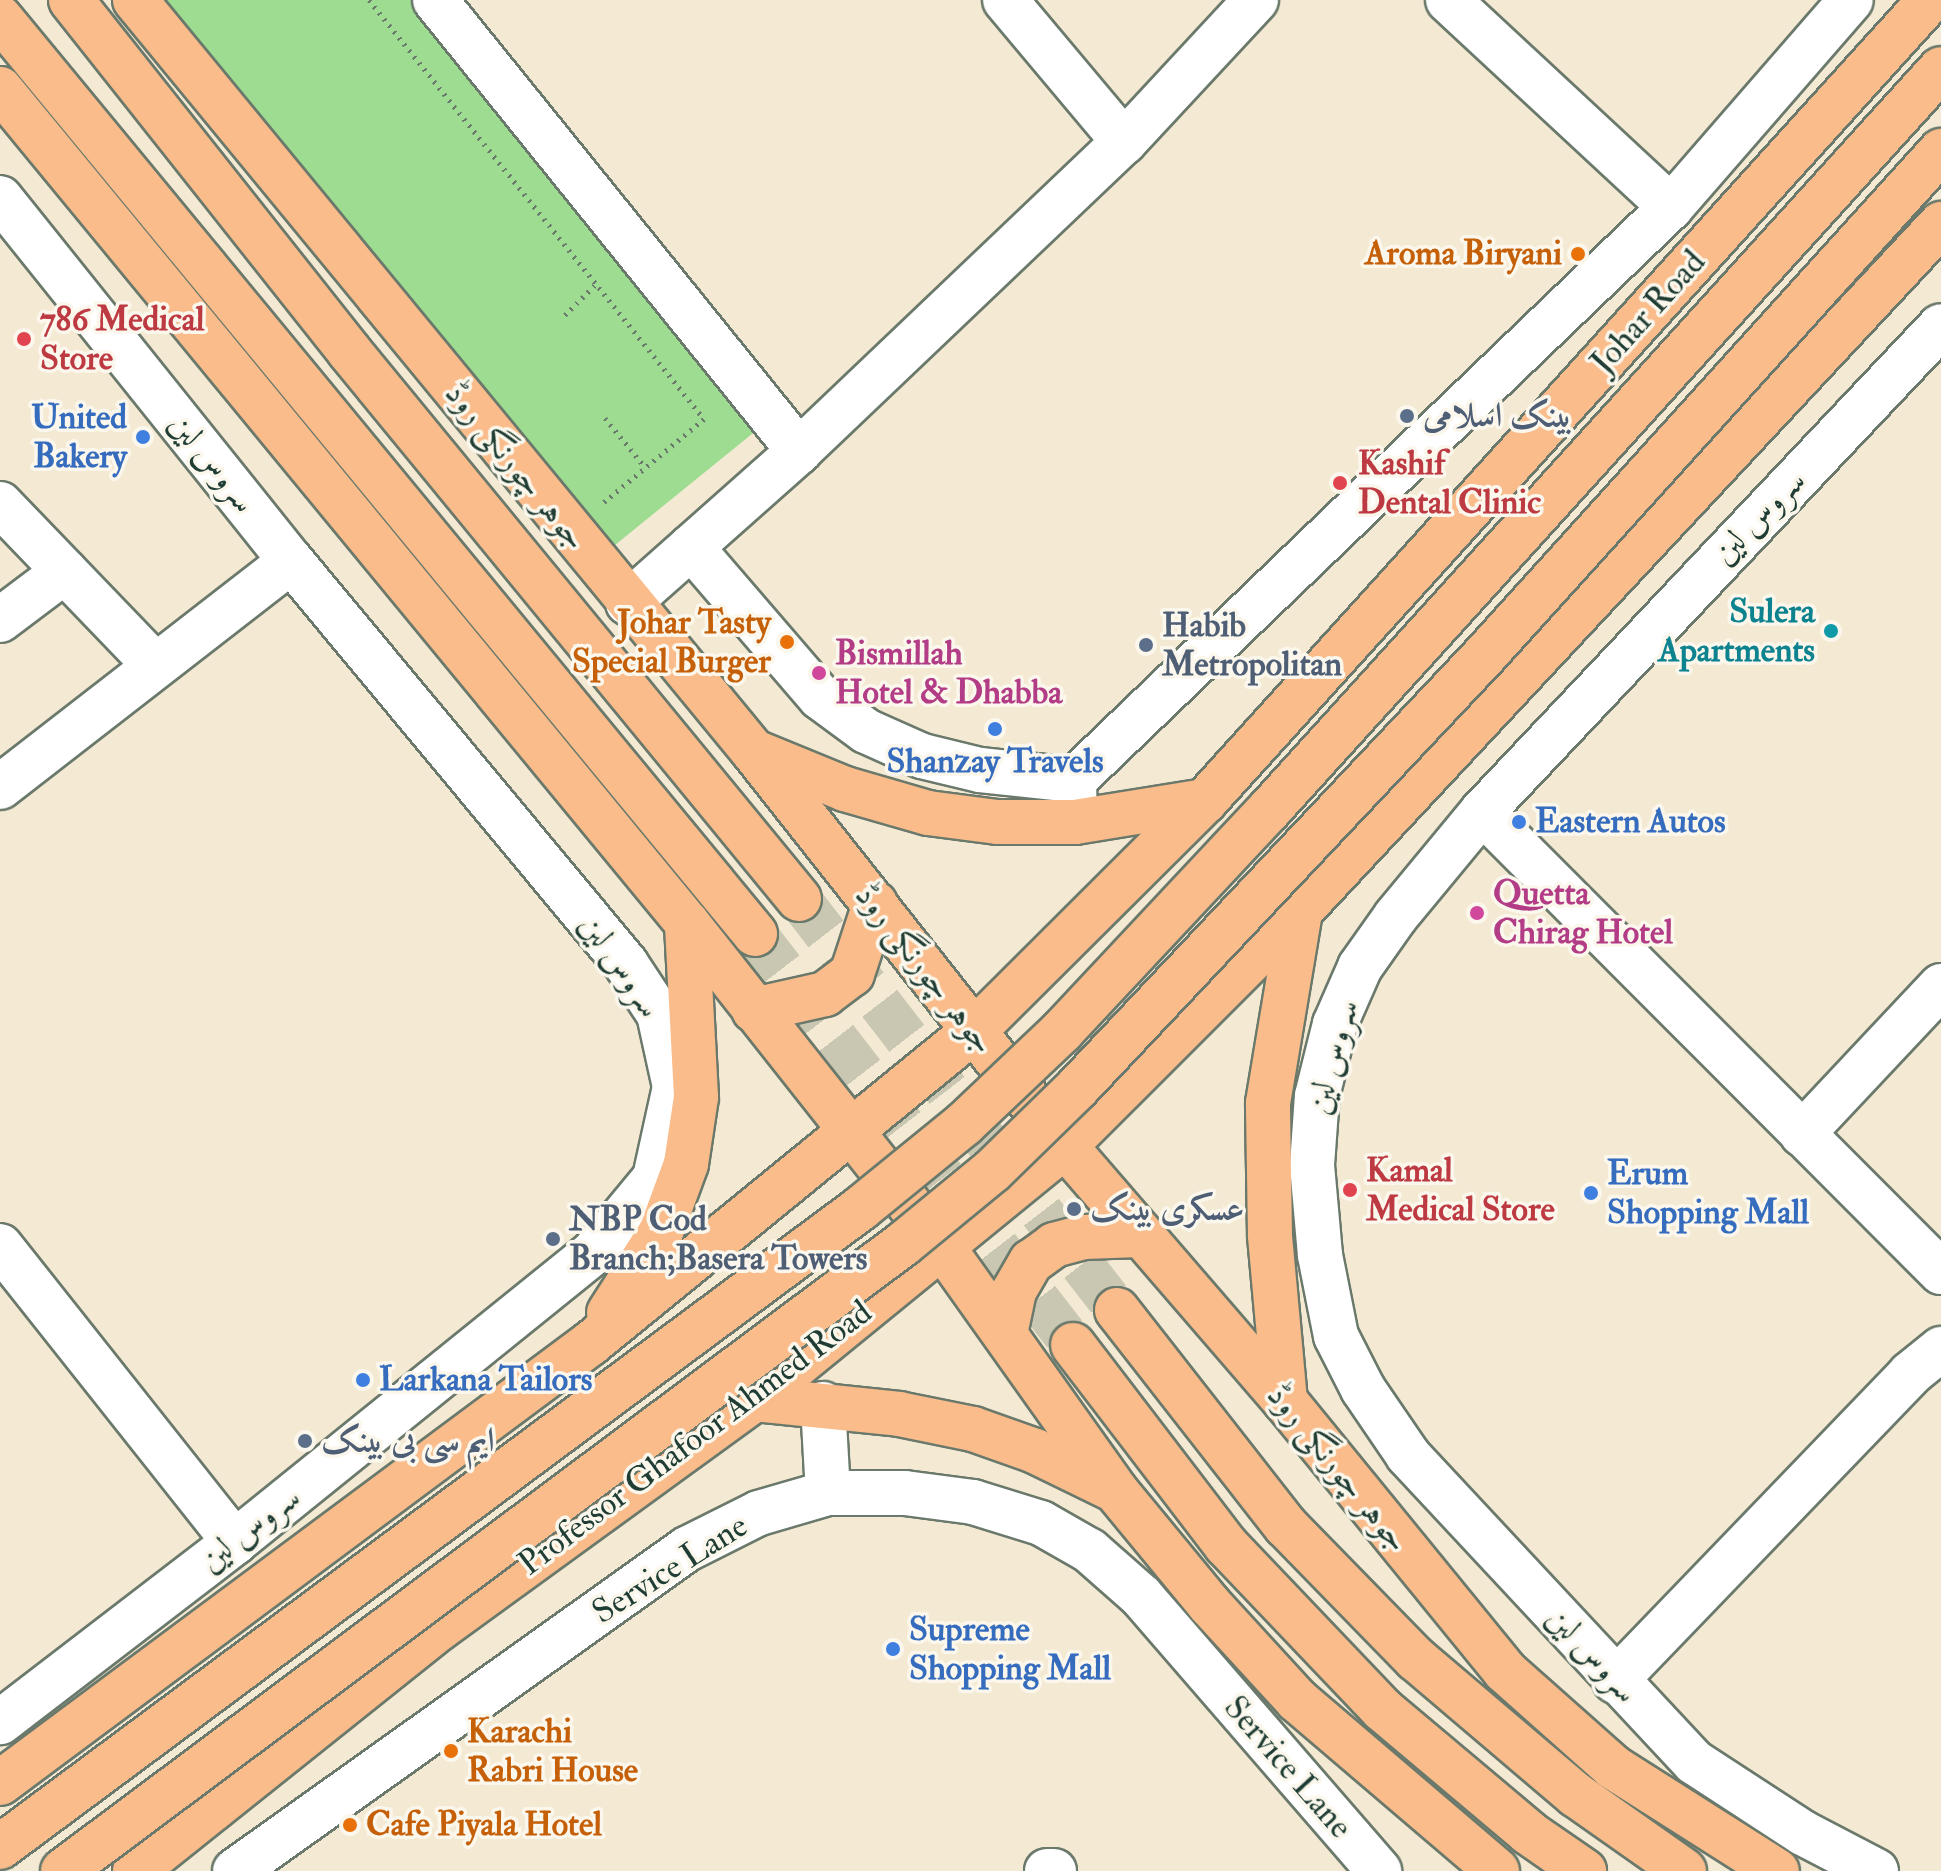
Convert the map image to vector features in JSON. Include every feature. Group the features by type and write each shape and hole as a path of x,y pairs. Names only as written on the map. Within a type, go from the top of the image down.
{"main road":[{"name":"جوہر چورنگی روڈ","path":"71,0 349,351 799,899"},
{"name":"جوہر چورنگی روڈ","path":"135,0 628,603 753,751 1065,1146 1285,1401 1505,1671 1613,1767 1777,1871"},
{"name":"Johar Road","path":"0,1783 591,1343 854,1133 974,1031 1205,801 1930,0"},
{"path":"0,18 755,934"},
{"path":"0,1847 861,1208 964,1124 1062,1031 1269,810 1941,69"},
{"path":"0,89 687,923 944,1249 1126,1503 1297,1700 1497,1871"},
{"path":"63,1871 903,1244 992,1171 1089,1076 1527,611 1941,151"},
{"path":"1285,1401 1270,1235 1268,1103 1281,1004 1300,911 1941,224"},
{"path":"753,751 845,789 928,813 997,822 1074,801 1205,801"},
{"path":"754,1010 825,994 852,974 875,904"},
{"name":"Professor Ghafoor Ahmed Road","path":"135,1871 441,1627 755,1399 944,1249 1065,1146 1300,911"},
{"path":"591,1343 661,1232 686,1164 696,1097 676,1011 687,923"},
{"path":"1005,1334 1014,1291 1031,1262 1054,1245 1084,1237 1139,1235"},
{"name":"جوہر چورنگی روڈ","path":"1117,1310 1286,1526 1416,1659 1576,1795 1684,1871"},
{"path":"1073,1345 1226,1545 1382,1709 1529,1833 1584,1871"},
{"path":"755,1399 823,1404 973,1429 1035,1451 1126,1503"}],"street":[{"path":"435,0 799,451"},
{"path":"1005,0 1124,142"},
{"path":"628,603 799,451 1124,142 1256,0"},
{"path":"1448,0 1671,207"},
{"path":"691,547 820,697 866,731 922,756 980,770 1074,801 1671,207 1851,0"},
{"name":"سروس لین","path":"0,1722 235,1542 593,1253 655,1178 675,1087 676,1011 626,964 5,216"},
{"name":"سروس لین","path":"1876,1871 1803,1833 1694,1762 1615,1681 1408,1455 1363,1389 1336,1336 1320,1255 1312,1165 1317,1096 1335,1024 1360,967 1387,929 1482,812 1941,326"},
{"path":"0,504 155,665"},
{"path":"0,787 291,561"},
{"path":"0,620 65,571"},
{"path":"1482,812 1941,1272"},
{"path":"1802,1134 1941,986"},
{"path":"1281,1004 1335,1024"},
{"path":"0,1246 235,1542"},
{"path":"1281,1356 1336,1336"},
{"path":"1615,1681 1931,1371"},
{"path":"823,1404 828,1493"},
{"name":"Service Lane","path":"248,1868 687,1549 759,1513 828,1493 905,1493 973,1502 1041,1523 1090,1551 1141,1596 1367,1867"},
{"path":"1090,1551 1126,1503"},
{"path":"1047,1871 1054,1871"}],"path":[{"path":"369,0 704,419 592,511"},
{"path":"565,315 596,284"},
{"path":"605,418 645,467"}],"green space":[{"path":"142,0 416,0 763,425 599,558"}],"tunnel":[{"path":"799,899 1117,1310"},
{"path":"755,934 1073,1345"}],"place":[{"name":"Aroma Biryani","path":"1578,254"},
{"name":"786 Medical Store","path":"24,339"},
{"name":"بینک اسلامی","path":"1407,416"},
{"name":"United Bakery","path":"143,437"},
{"name":"Kashif Dental Clinic","path":"1340,483"},
{"name":"Sulera Apartments","path":"1831,631"},
{"name":"Johar Tasty Special Burger","path":"787,642"},
{"name":"Habib Metropolitan","path":"1146,645"},
{"name":"Bismillah Hotel & Dhabba","path":"819,673"},
{"name":"Shanzay Travels","path":"995,729"},
{"name":"Eastern Autos","path":"1519,822"},
{"name":"Quetta Chirag Hotel","path":"1477,913"},
{"name":"Kamal Medical Store","path":"1350,1190"},
{"name":"Erum Shopping Mall","path":"1591,1193"},
{"name":"عسکری بینک","path":"1074,1209"},
{"name":"NBP Cod Branch;Basera Towers","path":"553,1239"},
{"name":"Larkana Tailors","path":"363,1380"},
{"name":"ایم سی بی بینک","path":"305,1441"},
{"name":"Supreme Shopping Mall","path":"893,1649"},
{"name":"Karachi Rabri House","path":"451,1751"},
{"name":"Cafe Piyala Hotel","path":"350,1825"}]}
